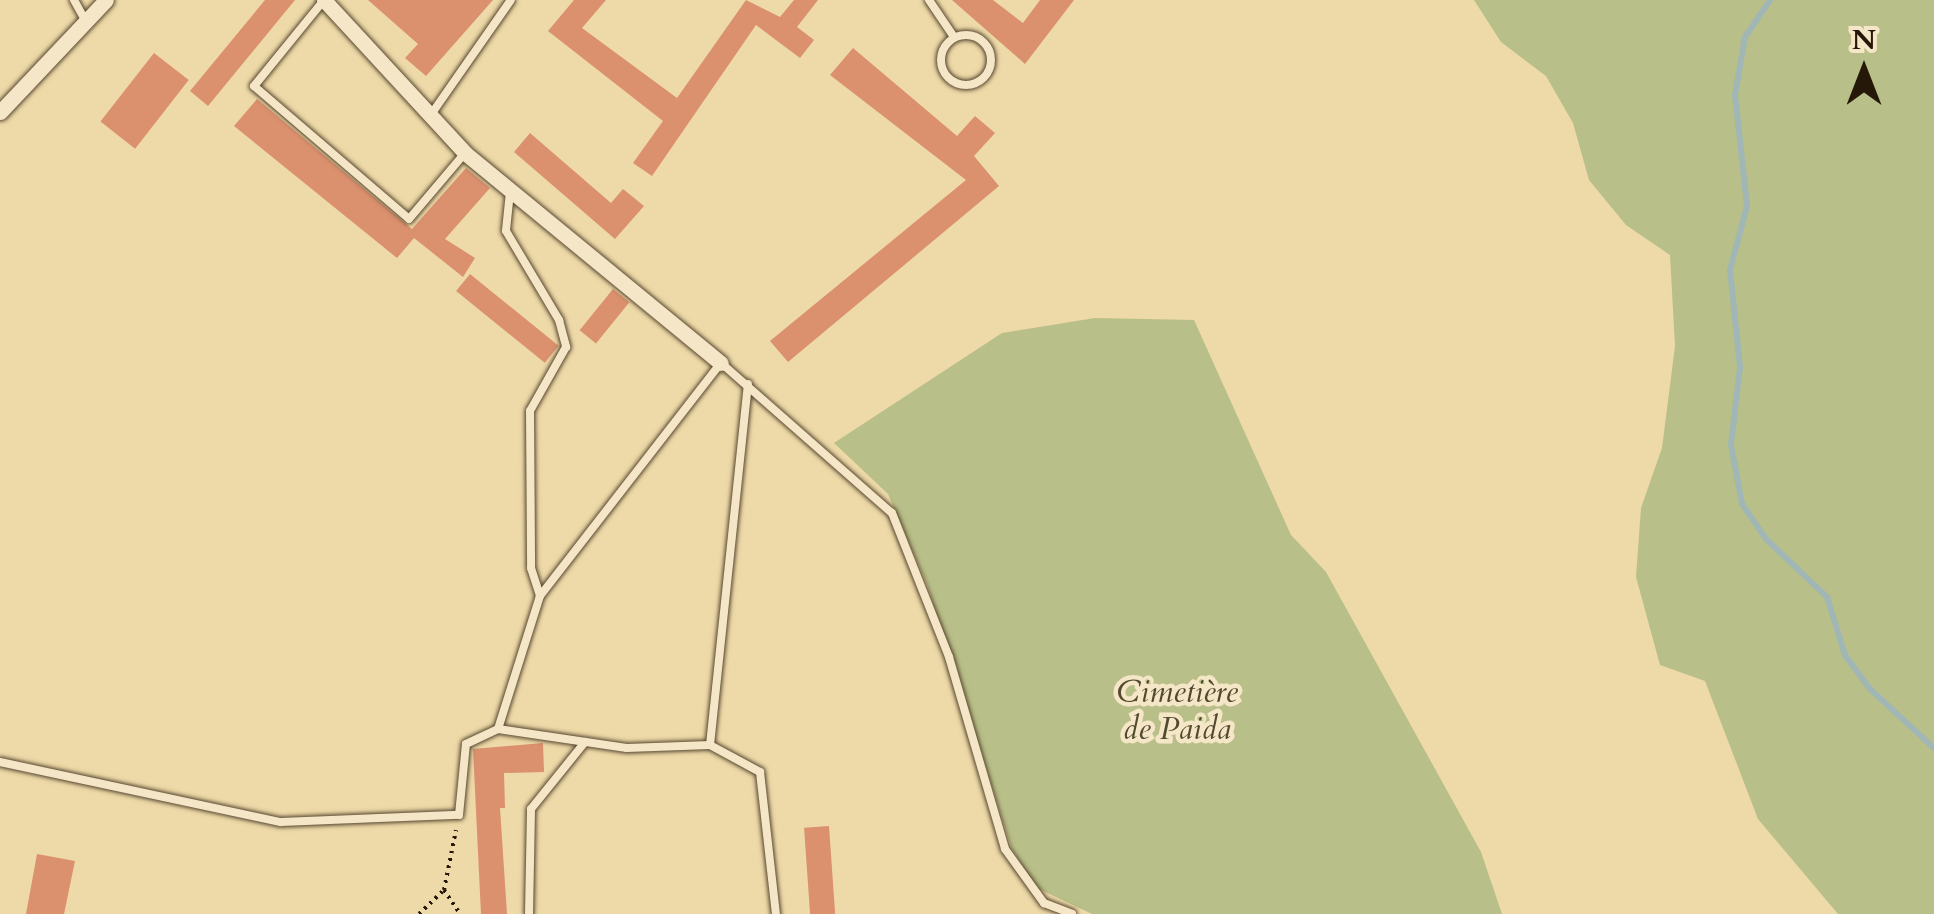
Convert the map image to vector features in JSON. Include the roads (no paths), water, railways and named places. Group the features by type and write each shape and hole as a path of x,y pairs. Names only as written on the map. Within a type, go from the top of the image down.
{"street":[{"path":"0,112 106,0"},
{"path":"324,0 466,153 721,363"}],"lane":[{"path":"74,0 86,20"},
{"path":"324,0 254,86 409,219 466,153"},
{"path":"430,116 510,0"},
{"path":"929,0 954,36 984,40 992,55 990,71 979,83 963,86 940,64 942,48 954,36"},
{"path":"510,192 506,231 559,320 566,347 530,412 531,568 540,596"},
{"path":"498,729 540,596 721,363 892,513 949,657 1005,848 1044,903 1072,914"},
{"path":"710,745 748,384"},
{"path":"1,765 282,822 460,815 466,744 498,729 584,742 710,745 760,772 776,914"},
{"path":"529,914 531,809 584,742"}],"waterway":[{"path":"1770,0 1745,37 1735,95 1747,206 1730,270 1740,367 1731,445 1742,504 1766,539 1827,597 1845,655 1870,689 1934,748"}],"park label":[{"name":"Cimetière de Paida","path":"1177,712"}]}
